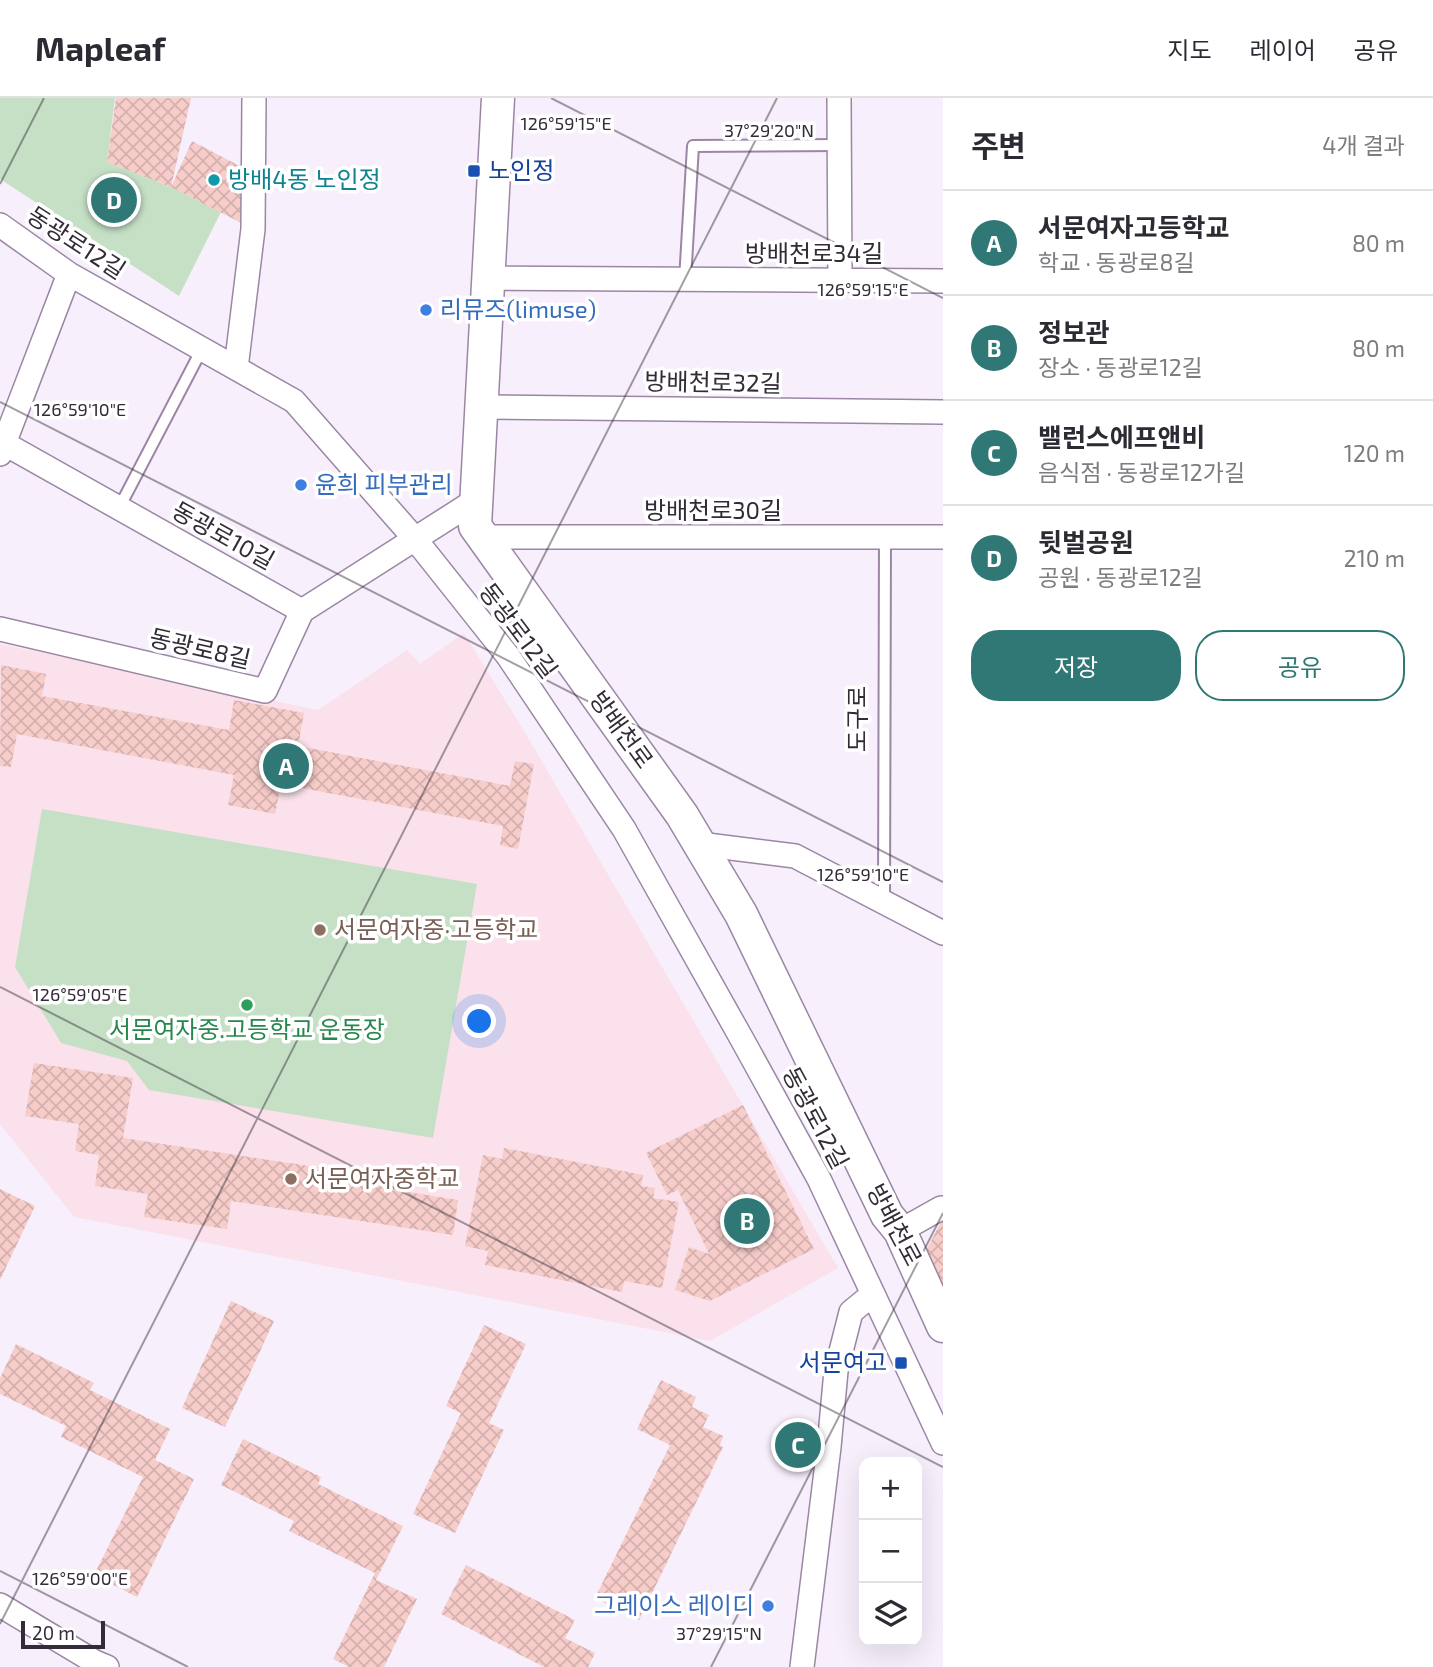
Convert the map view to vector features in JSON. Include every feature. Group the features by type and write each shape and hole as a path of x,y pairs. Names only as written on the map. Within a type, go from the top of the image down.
{"street":[{"path":"236,368 253,229 254,98"},
{"name":"방배천로","path":"498,98 475,526 682,816 699,844 740,915 887,1215 900,1231 943,1326"},
{"path":"839,98 840,280"},
{"name":"동광로12길","path":"0,225 69,274 293,401 415,539 508,656 624,829 819,1179 943,1443"},
{"path":"1,446 69,274"},
{"name":"방배천로34길","path":"488,278 943,281"},
{"name":"방배천로32길","path":"482,407 943,412"},
{"name":"동광로10길","path":"1,446 119,508 302,611"},
{"path":"302,611 477,500"},
{"name":"방배천로30길","path":"483,537 943,537"},
{"name":"동광로8길","path":"0,629 265,691 302,611"},
{"path":"699,844 795,856 943,933"},
{"path":"900,1231 942,1207"},
{"path":"803,1667 836,1371 851,1312 873,1294"},
{"path":"0,1605 107,1667"}],"lane":[{"path":"685,279 693,146 839,145"},
{"path":"119,508 202,349"},
{"name":"도구로","path":"884,902 885,537"}],"shaded area":[{"name":"서문여자중·고등학교","path":"464,633 838,1268 710,1341 74,1217 0,1124 0,644 318,710 407,650 420,664"}],"green space":[{"path":"0,98 115,98 107,162 171,187 221,212 179,296 0,179"},
{"name":"서문여자중.고등학교 운동장","path":"42,809 477,884 433,1138 149,1090 127,1061 61,1043 15,967"}],"building":[{"path":"116,98 191,98 171,187 107,162"},
{"name":"방배4동 노인정","path":"192,141 253,173 253,229 171,187"},
{"path":"1,665 46,674 42,696 229,730 234,700 304,713 298,746 510,786 515,761 534,764 518,849 500,845 503,826 281,784 275,814 228,805 234,775 17,734 11,767 0,766"},
{"name":"서문여자중학교","path":"34,1063 133,1078 123,1138 410,1181 408,1192 458,1200 453,1235 231,1201 227,1229 144,1217 148,1194 95,1186 99,1155 75,1151 79,1124 25,1116"},
{"path":"743,1105 814,1249 710,1301 675,1290 689,1247 709,1254 678,1190 667,1195 646,1153"},
{"path":"504,1148 643,1175 641,1186 655,1188 653,1198 679,1202 662,1288 624,1281 622,1292 485,1265 488,1251 465,1246 483,1155 502,1159"},
{"path":"0,1189 35,1206 0,1280"},
{"path":"943,1218 943,1305 922,1258"},
{"path":"231,1301 274,1321 225,1427 182,1408"},
{"path":"484,1325 526,1344 489,1423 504,1430 455,1533 413,1514 461,1413 446,1406"},
{"path":"16,1344 94,1383 90,1390 170,1429 155,1460 194,1479 137,1597 94,1575 143,1477 61,1437 66,1426 0,1394 0,1378"},
{"path":"661,1380 696,1397 692,1407 709,1415 703,1427 723,1436 720,1445 723,1447 639,1620 595,1598 670,1445 637,1429"},
{"path":"243,1439 321,1477 318,1484 403,1526 376,1580 417,1599 384,1667 349,1667 333,1659 375,1573 289,1531 294,1521 221,1485"},
{"path":"466,1565 575,1620 565,1638 595,1653 588,1667 544,1667 441,1614"}],"place":[{"name":"노인정","path":"474,171"},
{"name":"방배4동 노인정","path":"214,180"},
{"name":"뒷벌공원","path":"114,200"},
{"name":"리뮤즈(limuse)","path":"426,310"},
{"name":"윤희 피부관리","path":"301,485"},
{"name":"서문여자고등학교","path":"286,766"},
{"name":"서문여자중·고등학교","path":"320,930"},
{"name":"서문여자중.고등학교 운동장","path":"247,1005"},
{"name":"서문여자중학교","path":"291,1179"},
{"name":"정보관","path":"747,1221"},
{"name":"서문여고","path":"901,1363"},
{"name":"밸런스에프앤비","path":"798,1445"},
{"name":"그레이스 레이디","path":"768,1606"}]}
